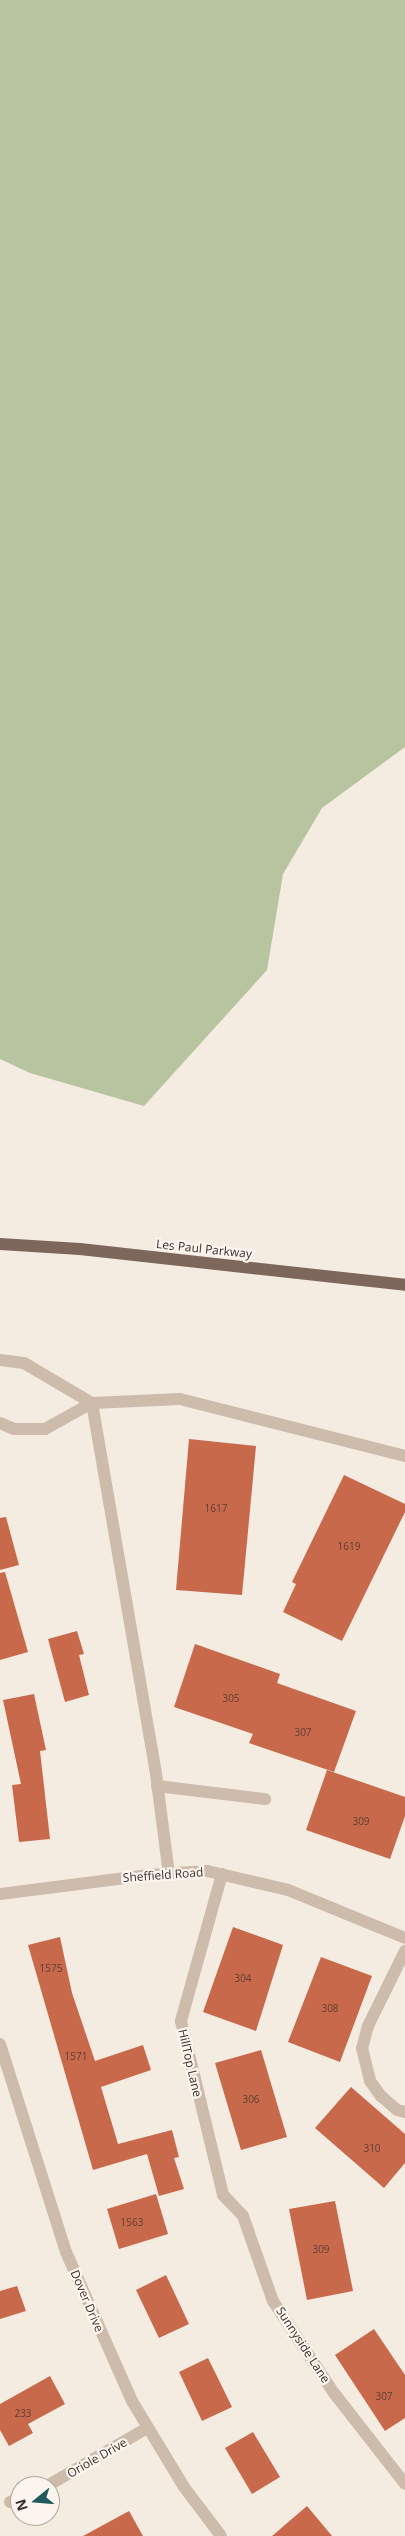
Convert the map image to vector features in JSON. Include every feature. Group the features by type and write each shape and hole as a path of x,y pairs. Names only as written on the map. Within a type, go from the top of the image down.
{"main road":[{"name":"Les Paul Parkway","path":"0,1244 80,1249 405,1285"}],"street":[{"path":"0,1360 24,1363 92,1403 157,1786 168,1874"},
{"path":"0,1422 14,1429 45,1429 92,1403 180,1399 405,1456"},
{"path":"157,1786 265,1799"},
{"name":"Sheffield Road","path":"0,1894 168,1874 222,1874 288,1890 405,1938"},
{"name":"HillTop Lane","path":"222,1874 181,2021 223,2195"},
{"path":"405,1951 368,2026 362,2048 370,2081 381,2096 397,2110 405,2112"},
{"name":"Dover Drive","path":"0,2044 66,2252 132,2401 184,2487 221,2536"},
{"name":"Sunnyside Lane","path":"223,2195 243,2216 273,2301 334,2393 405,2484"},
{"name":"Oriole Drive","path":"60,2478 147,2428"}],"green space":[{"path":"0,0 405,0 405,747 322,808 283,874 267,970 144,1106 30,1073 0,1059"}],"building":[{"path":"189,1439 256,1446 242,1595 176,1590"},
{"path":"344,1475 405,1504 405,1512 342,1641 283,1612 296,1584 292,1582"},
{"path":"6,1517 19,1565 0,1570 0,1518"},
{"path":"5,1572 28,1652 0,1660 0,1573"},
{"path":"77,1631 84,1654 79,1655 89,1695 65,1702 48,1639"},
{"path":"195,1644 280,1674 277,1683 356,1711 334,1772 249,1743 253,1734 174,1707"},
{"path":"34,1694 46,1750 40,1751 50,1839 19,1842 12,1785 21,1784 3,1700"},
{"path":"327,1770 405,1797 405,1816 390,1859 306,1830"},
{"path":"233,1927 283,1945 256,2031 203,2012"},
{"path":"60,1937 72,1993 95,2061 143,2045 151,2070 101,2087 118,2144 172,2130 179,2157 174,2158 184,2189 159,2196 147,2154 93,2170 28,1945"},
{"path":"321,1957 372,1976 340,2062 288,2042"},
{"path":"261,2050 287,2137 241,2150 215,2063"},
{"path":"351,2087 405,2134 405,2163 384,2188 315,2128"},
{"path":"156,2194 168,2234 119,2249 107,2209"},
{"path":"335,2201 353,2291 307,2300 289,2209"},
{"path":"166,2275 189,2324 159,2338 136,2290"},
{"path":"17,2286 26,2311 0,2319 0,2291"},
{"path":"374,2329 405,2375 405,2418 385,2431 335,2355"},
{"path":"208,2358 232,2407 202,2421 179,2372"},
{"path":"50,2376 65,2404 28,2424 33,2433 9,2446 0,2430 0,2404"},
{"path":"253,2432 280,2477 252,2494 225,2448"},
{"path":"307,2506 332,2536 272,2536"},
{"path":"129,2511 143,2536 83,2536"}]}
